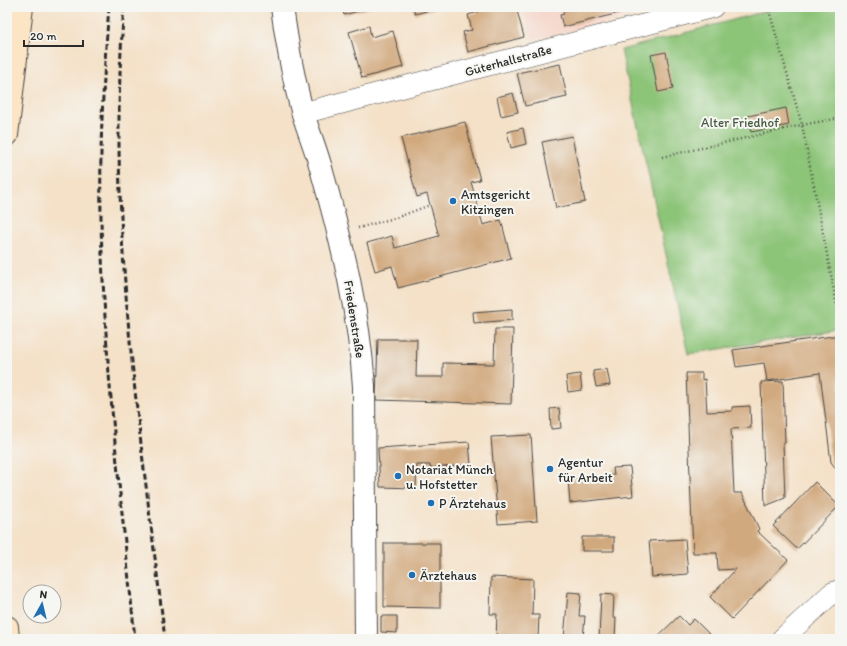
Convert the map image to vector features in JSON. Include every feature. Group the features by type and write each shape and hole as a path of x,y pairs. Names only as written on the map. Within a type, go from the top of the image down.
{"main road":[{"path":"7,135 22,7"},
{"path":"7,627 8,639"}],"street":[{"name":"Friedenstraße","path":"282,7 287,46 303,113 322,170 338,233 355,302 361,344 364,386 366,639"},
{"name":"Güterhallstraße","path":"303,113 713,7"},
{"path":"782,639 832,593 840,590"}],"path":[{"path":"768,7 802,125 837,306"},
{"path":"662,157 802,125 840,118"},
{"path":"338,233 398,217 430,205"}],"shaded area":[{"path":"523,7 672,7 532,40"}],"green space":[{"name":"Alter Friedhof","path":"781,7 840,7 840,213 838,213 840,224 840,330 688,354 621,50"}],"building":[{"path":"342,7 373,7 344,15"},
{"path":"413,7 438,7 438,8 415,14"},
{"path":"477,7 516,7 524,37 468,52 463,32 472,30 468,15 478,12"},
{"path":"562,7 617,7 619,13 563,27 560,15 564,14"},
{"path":"369,26 371,37 393,31 403,67 362,78 349,32"},
{"path":"666,52 673,89 658,92 651,55"},
{"path":"560,64 567,97 525,106 517,73"},
{"path":"513,93 518,112 501,116 497,97"},
{"path":"786,108 789,125 751,132 748,116"},
{"name":"Amtsgericht Kitzingen","path":"465,122 480,180 471,182 483,225 501,220 511,258 398,288 392,266 375,271 367,243 392,236 395,248 439,236 427,194 417,197 401,138"},
{"path":"523,128 526,144 511,148 507,132"},
{"path":"572,136 585,202 556,208 542,142"},
{"path":"512,309 512,320 474,323 473,312"},
{"path":"495,329 513,329 511,404 376,400 378,339 417,339 416,377 443,377 443,363 494,364"},
{"path":"840,335 840,474 831,462 820,373 767,381 764,363 736,367 733,350"},
{"path":"607,369 610,385 596,387 593,371"},
{"path":"686,373 702,373 702,380 705,379 707,412 732,411 732,407 750,406 751,428 731,429 734,493 742,493 759,529 757,531 788,560 732,619 710,597 736,569 718,570 717,553 693,553"},
{"path":"580,374 582,390 568,392 566,376"},
{"path":"783,381 785,498 765,506 761,382"},
{"path":"559,408 561,428 551,429 550,409"},
{"name":"Agentur für Arbeit","path":"531,435 537,521 498,524 491,437"},
{"name":"Notariat Münch u. Hofstetter","path":"469,442 471,465 430,468 430,465 417,465 416,488 380,487 378,448"},
{"path":"630,467 633,496 570,503 568,480 614,475 613,468"},
{"path":"815,482 839,506 797,549 773,526"},
{"path":"582,537 614,537 614,551 582,551"},
{"path":"685,539 688,574 652,577 649,541"},
{"name":"Ärztehaus","path":"384,543 440,543 440,608 384,607"},
{"path":"491,577 533,579 532,615 539,615 538,639 496,639 497,614 490,614"},
{"path":"568,592 581,593 579,616 585,616 583,639 564,639"},
{"path":"601,594 614,595 613,618 616,618 615,639 599,639"},
{"path":"381,616 397,616 397,633 381,632"},
{"path":"679,616 688,625 694,619 712,637 710,639 659,639 657,637"}],"railway":[{"path":"109,7 101,153 103,275 106,336 116,457 135,639"},
{"path":"124,7 120,86 119,165 122,245 136,403 165,639"}],"place":[{"name":"Amtsgericht Kitzingen","path":"453,201"},
{"name":"Agentur für Arbeit","path":"550,469"},
{"name":"Notariat Münch u. Hofstetter","path":"398,476"},
{"name":"P Ärztehaus","path":"431,503"},
{"name":"Ärztehaus","path":"412,575"}]}
